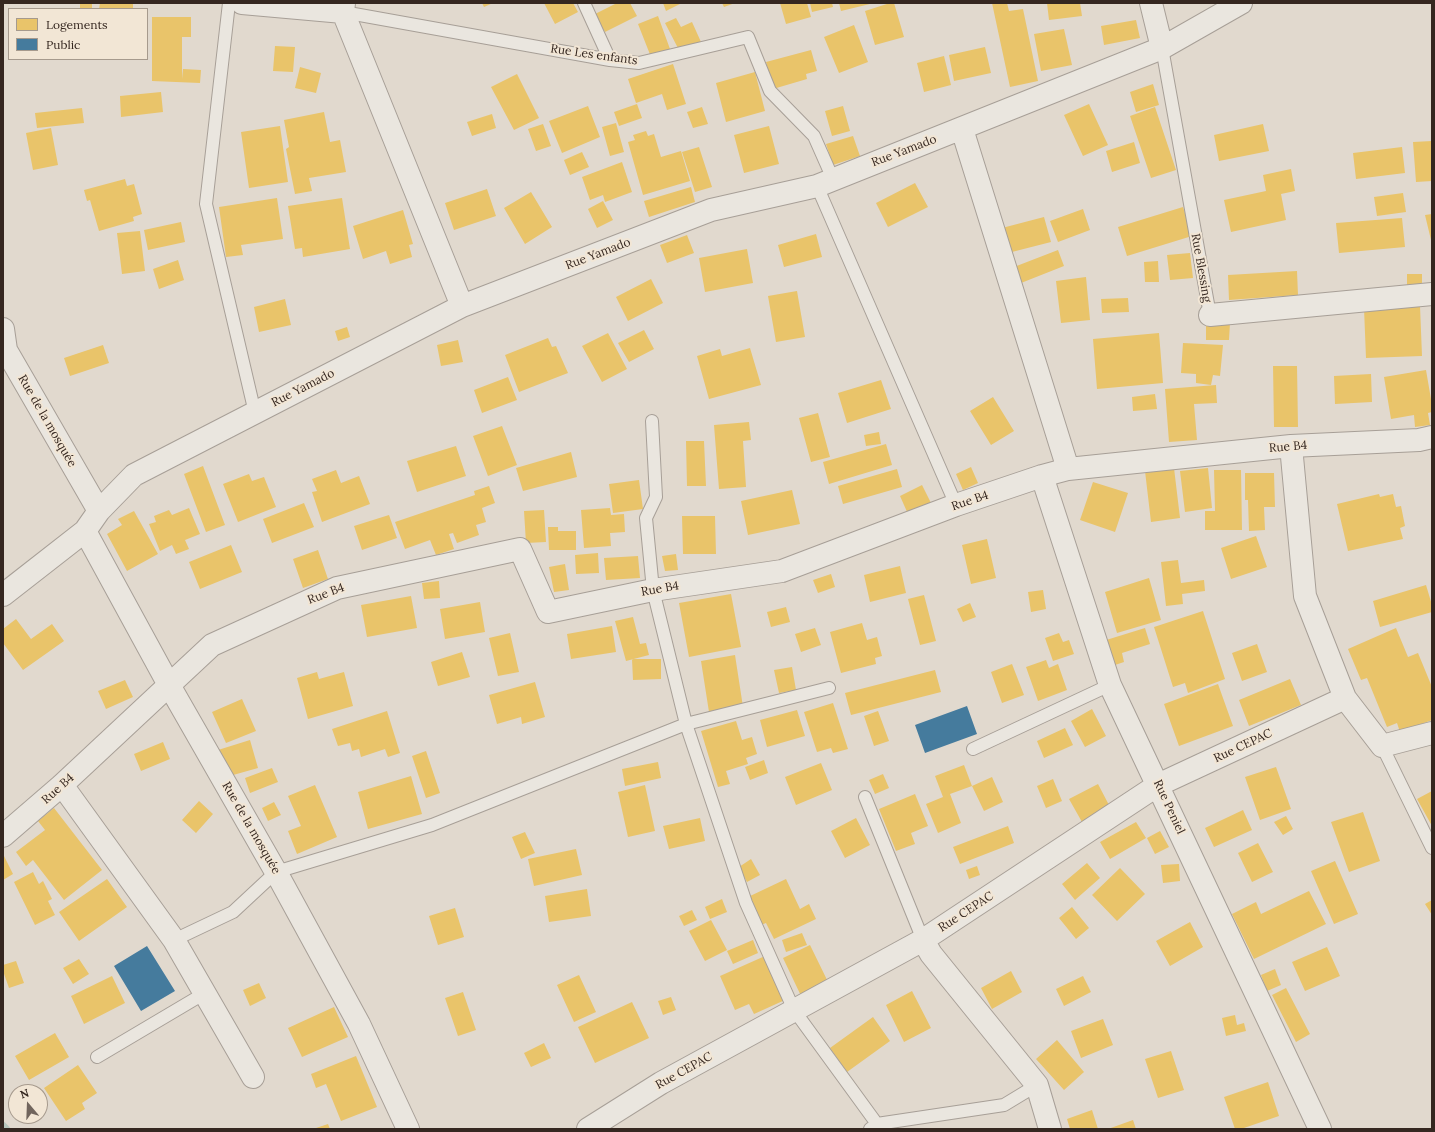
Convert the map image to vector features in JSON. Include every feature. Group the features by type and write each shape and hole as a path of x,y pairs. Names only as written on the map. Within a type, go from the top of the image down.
{"street":[{"name":"Rue Les enfants","path":"242,3 343,8"},
{"path":"1151,3 1162,48"},
{"name":"Rue Yamado","path":"3,595 85,531 99,511 134,475 462,306 711,210 825,183 1162,48 1241,3"},
{"path":"343,8 462,306"},
{"path":"962,129 1068,469"},
{"name":"Rue Blessing","path":"1210,315 1432,294"},
{"name":"Rue de la mosquée","path":"3,328 6,350 99,511"},
{"name":"Rue B4","path":"3,836 62,785 212,645 337,588 520,549 548,612 653,590 782,571 956,506 1042,476 1068,469 1291,446 1419,440 1432,437"},
{"path":"1291,446 1306,596 1345,698 1382,746 1432,733"},
{"name":"Rue Peniel","path":"1042,476 1110,685 1320,1129"},
{"name":"Rue de la mosquée","path":"85,531 169,685 276,872 359,1024 408,1129"},
{"name":"Rue CEPAC","path":"588,1129 661,1083 923,940 1158,785 1345,698"},
{"path":"62,785 174,940 253,1077"},
{"path":"923,940 931,954 1037,1084 1050,1129"}],"lane":[{"path":"229,3 206,204 255,413"},
{"path":"584,3 610,60"},
{"name":"Rue Les enfants","path":"343,8 610,60 639,63 748,37 770,91 814,136 825,183"},
{"name":"Rue Blessing","path":"1162,48 1210,315"},
{"path":"825,183 956,506"},
{"path":"652,421 656,497 646,518 653,590 686,724 746,903 794,1010 874,1126 1004,1106 1037,1084"},
{"path":"973,749 1110,685"},
{"path":"174,940 232,912 276,872 432,825 686,724 829,688"},
{"path":"1382,746 1432,848"},
{"path":"866,797 923,940"},
{"path":"97,1057 205,993"}],"building: Logements":[{"path":"80,3 92,3 92,8 80,8"},
{"path":"100,3 133,4 133,8 99,8"},
{"path":"482,3 493,3 484,7"},
{"path":"544,3 573,3 578,12 555,24"},
{"path":"617,3 630,3 637,16 605,32 595,14"},
{"path":"663,3 682,3 666,11"},
{"path":"722,3 735,3 724,7"},
{"path":"780,3 807,3 811,17 786,24"},
{"path":"810,3 832,3 833,7 812,12"},
{"path":"839,3 870,3 870,4 841,11"},
{"path":"894,3 904,37 875,45 865,11"},
{"path":"992,3 1007,3 1009,11 1023,9 1038,81 1010,87"},
{"path":"1047,3 1080,3 1082,16 1049,20"},
{"path":"658,16 670,49 651,57 638,24"},
{"path":"152,17 191,17 191,37 182,37 182,79 183,69 201,70 200,83 152,81"},
{"path":"676,18 681,27 692,22 701,42 680,52 665,23"},
{"path":"1136,20 1140,38 1104,45 1101,26"},
{"path":"854,25 868,62 839,73 824,37"},
{"path":"1064,29 1072,65 1041,71 1034,34"},
{"path":"275,46 295,47 293,72 273,71"},
{"path":"985,47 991,73 954,81 949,55"},
{"path":"811,50 817,71 806,74 807,79 773,89 766,62"},
{"path":"944,56 951,85 924,92 917,63"},
{"path":"673,64 686,104 667,110 662,94 636,103 628,79"},
{"path":"300,67 321,73 316,93 295,88"},
{"path":"755,72 765,111 726,122 716,83"},
{"path":"517,74 539,118 514,130 491,87"},
{"path":"1153,84 1159,105 1136,112 1130,92"},
{"path":"161,92 163,112 121,117 120,96"},
{"path":"637,104 642,118 619,126 614,112"},
{"path":"1089,104 1108,145 1083,156 1064,115"},
{"path":"588,106 600,137 562,153 549,121"},
{"path":"843,106 850,131 832,136 825,111"},
{"path":"702,107 708,124 693,128 687,112"},
{"path":"1155,107 1176,170 1151,178 1130,116"},
{"path":"82,108 84,123 37,128 35,113"},
{"path":"324,112 330,142 340,140 346,172 309,178 312,191 295,194 286,149 289,147 284,120"},
{"path":"492,114 496,128 472,136 467,122"},
{"path":"616,123 624,152 610,156 602,127"},
{"path":"543,124 551,146 536,151 528,129"},
{"path":"1263,124 1269,151 1219,161 1214,135"},
{"path":"280,126 288,182 249,188 241,132"},
{"path":"769,126 779,164 744,173 734,135"},
{"path":"51,128 58,165 33,170 26,133"},
{"path":"646,131 648,136 654,134 661,157 681,151 690,181 643,195 628,142 635,140 633,135"},
{"path":"853,136 860,156 833,165 826,144"},
{"path":"1432,141 1432,181 1416,182 1413,142"},
{"path":"1134,142 1140,163 1112,172 1106,151"},
{"path":"699,147 712,187 695,192 682,152"},
{"path":"1402,147 1405,173 1356,179 1353,153"},
{"path":"582,152 589,167 570,175 564,160"},
{"path":"622,162 632,192 605,202 603,195 590,200 582,177"},
{"path":"1291,169 1295,191 1281,194 1286,220 1231,232 1224,200 1266,191 1263,175"},
{"path":"125,179 127,186 134,184 142,214 133,217 134,221 99,231 90,200 87,201 84,190"},
{"path":"915,183 928,207 888,227 876,203"},
{"path":"691,187 695,202 649,217 644,201"},
{"path":"487,189 496,216 454,230 445,203"},
{"path":"531,192 552,227 525,244 504,208"},
{"path":"1403,193 1406,212 1377,216 1374,197"},
{"path":"277,198 283,239 241,245 243,255 226,257 219,207"},
{"path":"342,198 350,249 303,257 302,248 295,249 288,206"},
{"path":"603,201 613,220 597,228 588,209"},
{"path":"1183,207 1192,236 1127,256 1118,227"},
{"path":"1083,209 1090,230 1058,242 1050,221"},
{"path":"403,210 413,244 409,245 412,257 390,264 386,251 363,259 353,226"},
{"path":"1432,214 1432,240 1431,240 1425,215"},
{"path":"1044,217 1051,242 1008,253 1002,228"},
{"path":"1402,218 1405,247 1339,253 1336,223"},
{"path":"181,222 185,242 148,250 144,230"},
{"path":"140,231 145,271 122,274 117,233"},
{"path":"816,234 822,257 784,267 778,245"},
{"path":"687,235 694,253 667,263 660,245"},
{"path":"747,249 753,283 705,292 699,258"},
{"path":"1058,250 1064,266 1021,283 1014,267"},
{"path":"1190,253 1193,278 1170,280 1167,255"},
{"path":"178,260 184,280 159,289 153,269"},
{"path":"1158,261 1159,282 1145,282 1144,262"},
{"path":"1297,271 1298,295 1229,300 1228,275"},
{"path":"1407,274 1422,274 1422,288 1407,289"},
{"path":"1086,277 1090,320 1061,323 1056,281"},
{"path":"651,279 663,303 628,321 616,297"},
{"path":"797,291 805,337 776,342 768,296"},
{"path":"1128,298 1129,312 1102,313 1101,299"},
{"path":"285,299 291,325 259,332 254,307"},
{"path":"1420,306 1422,356 1366,358 1364,308"},
{"path":"1206,322 1230,323 1229,340 1206,340"},
{"path":"347,327 350,337 338,341 335,331"},
{"path":"644,330 654,349 629,362 618,343"},
{"path":"608,333 627,369 602,382 582,346"},
{"path":"1159,333 1163,383 1097,389 1093,339"},
{"path":"548,338 552,347 556,346 568,373 519,392 505,355"},
{"path":"458,340 463,362 441,366 437,345"},
{"path":"1183,343 1223,345 1220,376 1213,375 1211,385 1196,383 1196,374 1181,373"},
{"path":"103,345 109,363 70,376 64,358"},
{"path":"750,348 761,385 709,399 697,356 720,349 722,356"},
{"path":"1273,366 1297,366 1298,427 1274,427"},
{"path":"1426,370 1432,405 1432,412 1428,413 1430,425 1415,427 1414,415 1391,419 1384,377"},
{"path":"1371,374 1372,402 1335,404 1334,376"},
{"path":"508,377 517,400 482,413 474,390"},
{"path":"881,380 891,409 847,423 838,393"},
{"path":"1216,385 1217,403 1194,404 1197,440 1169,442 1165,389"},
{"path":"1155,394 1157,409 1133,411 1132,397"},
{"path":"993,397 1014,431 991,445 970,411"},
{"path":"818,413 830,457 811,462 799,418"},
{"path":"749,422 751,440 743,441 746,487 719,489 714,425"},
{"path":"502,426 517,465 488,476 473,436"},
{"path":"879,432 881,444 866,446 864,435"},
{"path":"686,441 704,441 706,486 687,486"},
{"path":"886,444 892,465 829,484 823,462"},
{"path":"456,446 466,476 417,492 407,461"},
{"path":"571,452 577,477 523,491 516,468"},
{"path":"203,466 225,525 206,532 184,474"},
{"path":"971,467 978,483 963,490 956,474"},
{"path":"1174,468 1180,518 1151,522 1145,471"},
{"path":"1208,468 1212,508 1185,512 1180,471"},
{"path":"897,469 902,487 843,504 838,486"},
{"path":"336,470 341,483 359,476 370,504 322,522 312,492 317,491 312,479"},
{"path":"1214,470 1241,470 1242,530 1205,530 1205,511 1215,511"},
{"path":"1245,473 1274,473 1275,507 1264,507 1265,530 1249,531 1248,500 1245,500"},
{"path":"249,474 252,481 264,477 276,507 238,522 223,484"},
{"path":"639,480 643,509 613,513 609,484"},
{"path":"1093,482 1128,493 1115,532 1080,520"},
{"path":"922,485 931,503 908,514 900,496"},
{"path":"489,486 495,503 482,508 486,522 476,525 479,535 457,543 453,533 449,534 454,549 436,555 430,540 405,549 395,522 475,495 474,491"},
{"path":"792,490 800,524 748,535 741,501"},
{"path":"1379,494 1380,497 1393,494 1396,507 1401,506 1405,526 1400,528 1403,539 1348,551 1337,504"},
{"path":"304,503 314,527 272,543 263,519"},
{"path":"189,508 200,534 185,540 189,549 176,554 172,545 160,551 149,524 156,522 154,516 169,510 172,515"},
{"path":"610,508 611,515 624,514 625,532 610,533 611,546 584,548 581,510"},
{"path":"544,510 546,542 526,543 524,511"},
{"path":"134,511 158,554 127,571 107,534 122,525 118,519"},
{"path":"389,515 397,538 362,550 354,526"},
{"path":"682,516 715,516 716,554 683,554"},
{"path":"548,527 558,527 558,531 576,531 576,550 549,550"},
{"path":"1256,536 1267,567 1231,579 1221,548"},
{"path":"987,539 996,578 971,584 962,545"},
{"path":"231,545 242,572 200,589 189,562"},
{"path":"318,550 328,579 303,588 293,559"},
{"path":"598,553 599,573 576,574 575,555"},
{"path":"676,554 678,570 665,571 662,556"},
{"path":"638,556 640,578 606,580 604,558"},
{"path":"1178,560 1181,583 1204,580 1205,591 1182,594 1183,604 1166,606 1161,562"},
{"path":"565,564 569,590 554,592 549,567"},
{"path":"900,566 906,593 870,602 864,575"},
{"path":"831,574 835,587 818,593 813,580"},
{"path":"1149,578 1161,620 1117,633 1105,592"},
{"path":"439,581 440,598 424,599 422,583"},
{"path":"1426,585 1432,605 1432,612 1380,627 1373,601"},
{"path":"1043,590 1046,609 1031,612 1028,592"},
{"path":"731,594 741,647 689,657 679,603"},
{"path":"924,595 936,641 920,645 908,599"},
{"path":"411,596 417,628 367,637 361,605"},
{"path":"480,602 485,632 445,639 440,609"},
{"path":"970,603 976,617 963,622 957,609"},
{"path":"786,607 790,622 771,627 767,612"},
{"path":"1203,611 1225,679 1188,693 1185,683 1173,687 1154,627"},
{"path":"633,617 640,644 646,643 649,655 626,661 615,621"},
{"path":"16,619 31,639 52,624 64,641 23,670 3,643 3,629"},
{"path":"862,623 867,640 877,637 882,656 875,658 876,664 841,673 830,632"},
{"path":"612,626 616,652 571,659 567,634"},
{"path":"815,628 821,645 801,652 795,634"},
{"path":"1145,628 1150,644 1122,653 1124,662 1112,666 1103,641"},
{"path":"1396,628 1408,657 1418,653 1432,687 1432,720 1400,732 1397,723 1387,727 1367,678 1361,680 1348,649"},
{"path":"510,633 519,672 498,676 489,638"},
{"path":"1059,633 1063,642 1069,640 1074,654 1053,661 1045,638"},
{"path":"1257,644 1267,672 1242,681 1232,653"},
{"path":"462,652 470,677 438,686 431,662"},
{"path":"735,655 743,707 709,712 701,661"},
{"path":"632,659 661,659 661,679 633,680"},
{"path":"1046,660 1049,668 1058,664 1067,690 1038,701 1026,667"},
{"path":"1012,664 1024,695 1002,703 991,672"},
{"path":"792,667 796,690 779,693 774,670"},
{"path":"935,670 941,692 851,715 845,693"},
{"path":"317,672 319,679 344,672 353,706 308,719 297,678"},
{"path":"1290,679 1301,705 1249,726 1239,700"},
{"path":"125,680 133,697 106,709 98,691"},
{"path":"535,682 545,717 522,724 521,717 497,724 489,695"},
{"path":"1218,684 1233,726 1179,746 1164,704"},
{"path":"242,699 256,731 226,743 212,712"},
{"path":"833,703 848,749 833,753 831,748 817,752 804,712"},
{"path":"1092,709 1106,736 1085,747 1071,721"},
{"path":"797,710 805,736 767,747 760,720"},
{"path":"387,711 400,753 388,757 385,749 361,757 359,749 352,751 350,743 338,746 332,729"},
{"path":"878,711 889,741 874,746 864,716"},
{"path":"736,721 742,740 752,737 757,754 746,758 748,764 726,771 730,784 718,787 701,731"},
{"path":"1065,728 1073,745 1044,758 1037,741"},
{"path":"250,740 258,768 226,777 218,750"},
{"path":"163,742 170,759 141,771 134,754"},
{"path":"426,751 440,793 426,798 412,756"},
{"path":"764,760 768,773 750,780 745,767"},
{"path":"658,762 661,778 625,786 622,769"},
{"path":"821,763 832,790 796,805 785,777"},
{"path":"964,765 972,786 950,794 961,823 938,833 926,804 943,797 935,776"},
{"path":"1276,767 1291,809 1260,820 1245,777"},
{"path":"272,768 278,782 250,793 245,778"},
{"path":"883,774 889,788 875,794 869,780"},
{"path":"411,776 422,814 368,829 358,792"},
{"path":"992,777 1003,802 984,811 972,786"},
{"path":"1053,779 1062,801 1046,808 1037,786"},
{"path":"1098,784 1110,807 1082,822 1069,799"},
{"path":"315,785 337,837 297,854 288,831 301,826 288,796"},
{"path":"645,785 655,831 628,837 618,792"},
{"path":"1432,791 1432,826 1417,799"},
{"path":"915,794 928,826 911,833 915,844 896,851 879,809"},
{"path":"199,801 213,814 196,833 182,820"},
{"path":"274,802 281,815 268,821 262,808"},
{"path":"54,808 102,870 64,900 33,860 26,866 16,852 45,830 38,821"},
{"path":"1243,810 1252,830 1214,847 1205,828"},
{"path":"1363,812 1380,861 1349,872 1331,822"},
{"path":"1286,816 1293,829 1283,835 1274,822"},
{"path":"700,818 705,841 669,849 663,826"},
{"path":"856,818 870,845 845,858 831,831"},
{"path":"1136,822 1146,838 1110,859 1100,842"},
{"path":"1008,826 1014,843 960,864 953,847"},
{"path":"1160,831 1169,847 1155,854 1147,838"},
{"path":"525,832 535,853 521,859 512,837"},
{"path":"1258,843 1273,872 1252,882 1238,853"},
{"path":"576,849 582,875 534,886 528,859"},
{"path":"3,854 13,874 3,880"},
{"path":"751,859 760,875 747,882 739,867"},
{"path":"1335,861 1358,914 1334,924 1311,871"},
{"path":"1087,863 1100,878 1075,900 1062,884"},
{"path":"1179,864 1180,881 1163,883 1161,865"},
{"path":"977,866 980,875 969,879 966,870"},
{"path":"1120,868 1145,894 1117,921 1092,895"},
{"path":"33,872 39,884 43,881 52,899 48,901 55,915 35,925 14,882"},
{"path":"107,879 127,907 79,941 59,912"},
{"path":"786,879 800,909 809,904 816,919 774,939 766,923 761,925 748,897"},
{"path":"587,889 591,916 549,922 545,896"},
{"path":"1309,891 1326,924 1254,959 1232,914 1256,902 1261,914"},
{"path":"722,899 727,912 710,919 705,907"},
{"path":"1432,900 1432,915 1425,904"},
{"path":"1072,907 1089,928 1076,939 1059,918"},
{"path":"455,908 464,937 438,945 429,916"},
{"path":"692,910 697,920 684,926 679,916"},
{"path":"711,920 727,950 705,961 689,931"},
{"path":"1190,922 1203,947 1170,966 1156,941"},
{"path":"802,933 807,945 786,952 782,940"},
{"path":"753,940 758,953 733,964 727,951"},
{"path":"810,945 830,986 803,1000 783,958"},
{"path":"1327,947 1340,976 1305,991 1292,962"},
{"path":"765,956 785,1000 754,1014 749,1004 735,1010 720,976"},
{"path":"79,959 89,974 73,984 63,968"},
{"path":"16,961 24,983 9,988 3,971 3,965"},
{"path":"1275,969 1281,985 1267,991 1261,975"},
{"path":"1011,971 1022,992 992,1009 981,988"},
{"path":"579,975 596,1012 574,1022 557,985"},
{"path":"112,976 125,1003 84,1024 71,996"},
{"path":"1083,976 1091,992 1064,1006 1056,989"},
{"path":"259,983 266,998 250,1006 243,990"},
{"path":"1286,988 1310,1034 1296,1042 1272,995"},
{"path":"912,991 931,1028 904,1042 886,1005"},
{"path":"463,992 476,1030 458,1036 445,998"},
{"path":"671,997 676,1010 663,1015 658,1001"},
{"path":"632,1002 649,1038 595,1063 578,1027"},
{"path":"334,1007 348,1037 302,1057 288,1028"},
{"path":"1235,1015 1237,1025 1244,1023 1246,1031 1226,1036 1222,1018"},
{"path":"873,1017 890,1041 847,1072 830,1048"},
{"path":"1103,1019 1113,1045 1081,1058 1071,1031"},
{"path":"55,1033 69,1057 29,1080 15,1056"},
{"path":"1057,1040 1084,1072 1064,1090 1036,1059"},
{"path":"544,1043 551,1058 531,1067 524,1053"},
{"path":"1171,1051 1184,1090 1158,1098 1145,1059"},
{"path":"356,1056 377,1107 341,1121 326,1084 316,1088 311,1074"},
{"path":"78,1065 97,1093 82,1103 85,1109 66,1121 48,1094 48,1085"},
{"path":"1268,1082 1279,1116 1241,1129 1235,1129 1224,1097"},
{"path":"1092,1110 1098,1129 1070,1129 1067,1119"},
{"path":"1133,1120 1136,1129 1108,1129"},
{"path":"328,1124 330,1129 313,1129"}],"building: Public":[{"path":"967,706 977,734 925,753 915,725"},
{"path":"147,946 175,991 141,1011 114,966"}],"waterway":[{"path":"3,1126 6,1129"}]}
